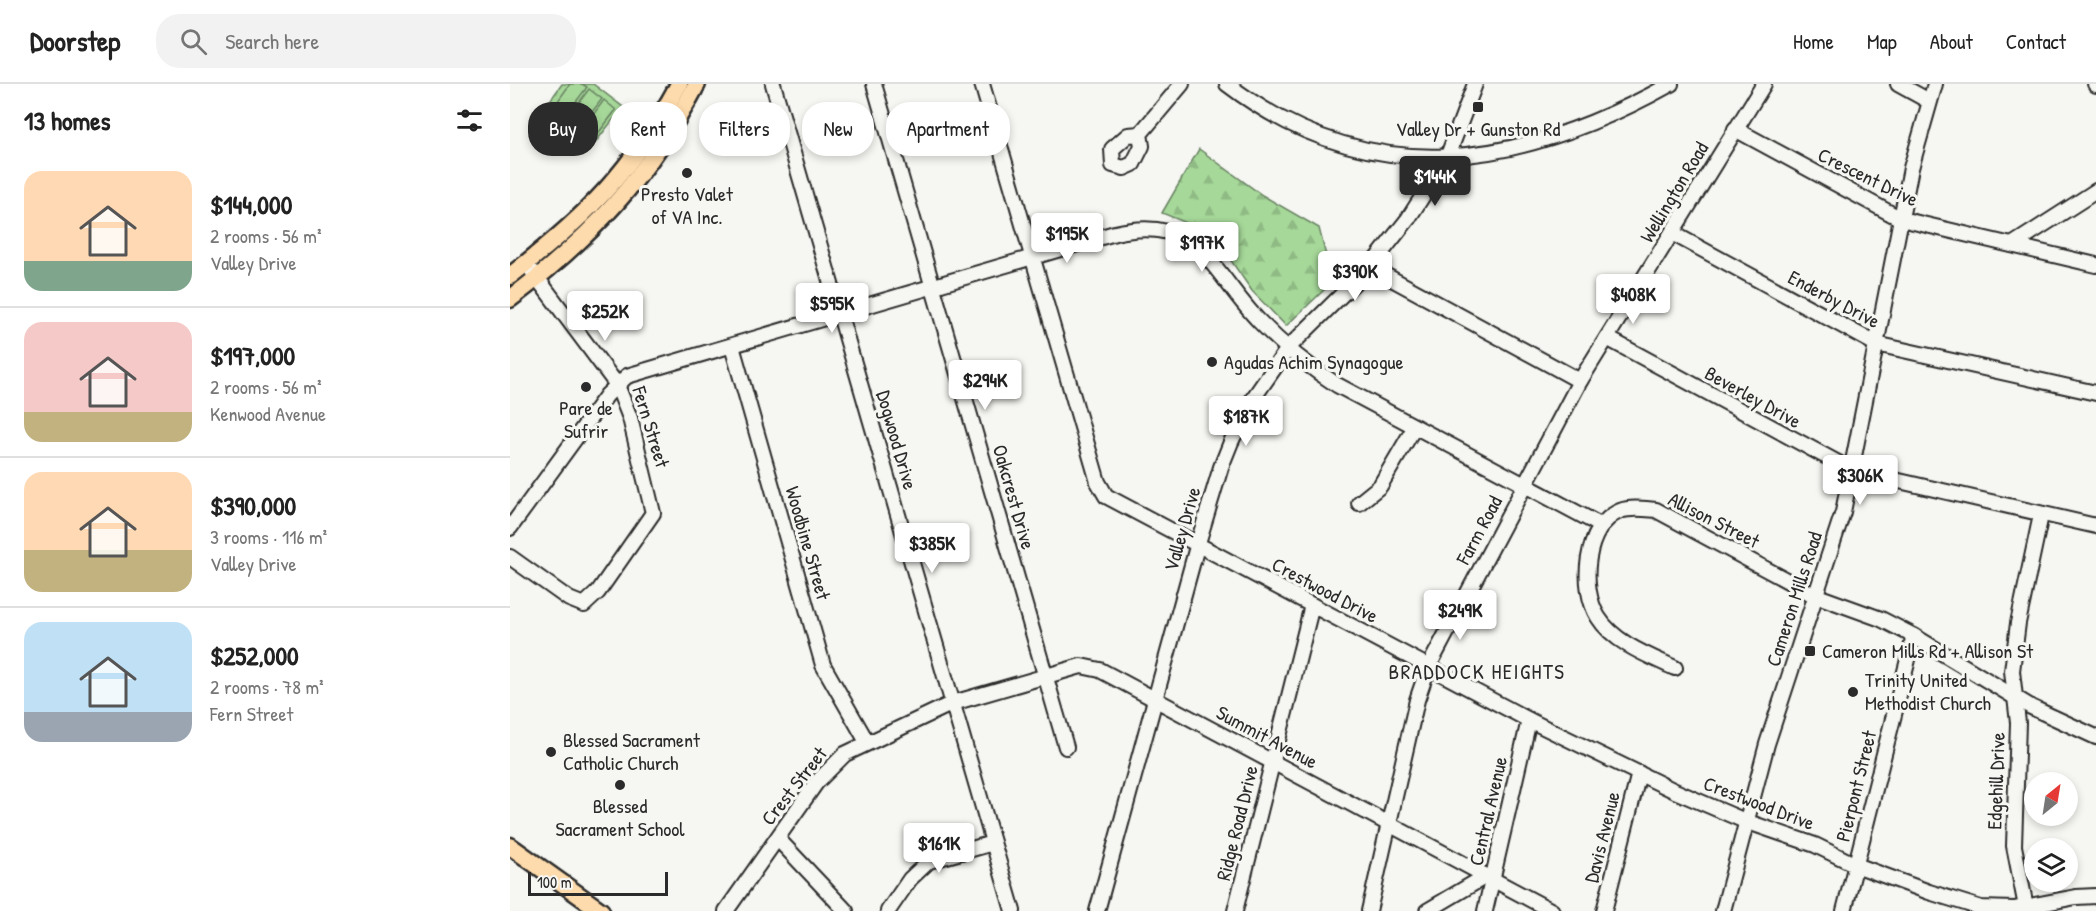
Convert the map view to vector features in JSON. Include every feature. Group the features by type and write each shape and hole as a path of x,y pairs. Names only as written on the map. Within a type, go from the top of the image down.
{"main road":[{"path":"510,276 573,226 616,180 643,144 678,84"},
{"path":"510,299 584,238 630,191 670,134 697,84"},
{"path":"510,846 601,911"}],"street":[{"name":"Dogwood Drive","path":"773,84 1013,911"},
{"name":"Oakcrest Drive","path":"874,84 1066,747"},
{"name":"Crestwood Drive","path":"982,84 1101,489 1106,496 1529,720 1745,821 1815,845 1856,865 1981,908 2002,911 2076,897 2096,896"},
{"path":"1140,134 1182,84"},
{"path":"1227,84 1274,115 1330,140 1384,153 1447,158 1496,152 1541,142 1601,120 1671,84"},
{"name":"Valley Drive","path":"1097,911 1198,543 1231,442 1250,403 1289,347 1370,267 1408,219 1447,158 1475,84"},
{"name":"Wellington Road","path":"1580,381 1764,84"},
{"path":"1898,84 1929,101"},
{"name":"Cameron Mills Road","path":"1723,911 1745,821 1815,595 1833,546 1851,470 1901,219 1935,84"},
{"name":"Crescent Drive","path":"1735,129 1901,219 2096,265"},
{"path":"2012,245 2096,191"},
{"path":"510,528 617,385 627,376 1129,230 1164,230 1206,255 1245,306 1306,363 1337,385 1600,525 1586,579 1592,606 1613,634 1675,668"},
{"name":"Enderby Drive","path":"1672,234 1876,344 2096,393"},
{"name":"Fern Street","path":"510,557 569,599 582,605 589,603 653,513 630,418 617,385 526,264"},
{"path":"1370,267 1580,381"},
{"name":"Beverley Drive","path":"1607,338 1851,470 2096,526"},
{"name":"Woodbine Street","path":"732,346 823,665 867,742"},
{"name":"Farm Road","path":"1369,911 1417,700 1428,668 1580,381"},
{"path":"1359,503 1380,486 1414,428"},
{"name":"Allison Street","path":"1600,525 1619,511 1631,508 1656,510 1815,595 1881,619 1914,636 2016,698 2096,737"},
{"name":"Edgehill Drive","path":"2026,907 2014,846 2018,776 2016,698 2012,684 2014,654 2041,515"},
{"name":"Ridge Road Drive","path":"1235,911 1312,605"},
{"name":"Pierpont Street","path":"1844,911 1914,636"},
{"name":"Summit Avenue","path":"953,703 1045,674 1090,666 1552,911"},
{"name":"Crest Street","path":"726,911 828,768 845,754 867,742 953,703"},
{"name":"Central Avenue","path":"1485,911 1489,878 1529,720"},
{"name":"Davis Avenue","path":"1604,911 1639,773"},
{"path":"778,839 846,911"},
{"path":"888,911 910,879 929,861 993,843"},
{"path":"1427,911 1489,878"}],"green space":[{"path":"562,84 593,84 616,102 610,102 610,124 598,139 598,102 549,102"},
{"path":"570,84 582,84 587,87 576,102 557,102"},
{"path":"589,89 602,99 598,104 598,102 579,102"},
{"path":"604,100 610,105 610,118 598,133 598,108"},
{"path":"1199,149 1262,195 1319,228 1326,256 1342,273 1286,326 1252,291 1232,262 1212,240 1194,226 1162,213"}],"place":[{"name":"Valley Dr + Gunston Rd","path":"1478,107"},
{"name":"Presto Valet of VA Inc.","path":"687,173"},
{"name":"Agudas Achim Synagogue","path":"1212,362"},
{"name":"Pare de Sufrir","path":"586,387"},
{"name":"Cameron Mills Rd + Allison St","path":"1810,651"},
{"name":"Trinity United Methodist Church","path":"1853,692"},
{"name":"Blessed Sacrament Catholic Church","path":"551,752"},
{"name":"Blessed Sacrament School","path":"620,785"}],"district":[{"name":"BRADDOCK HEIGHTS","path":"1477,672"}]}
